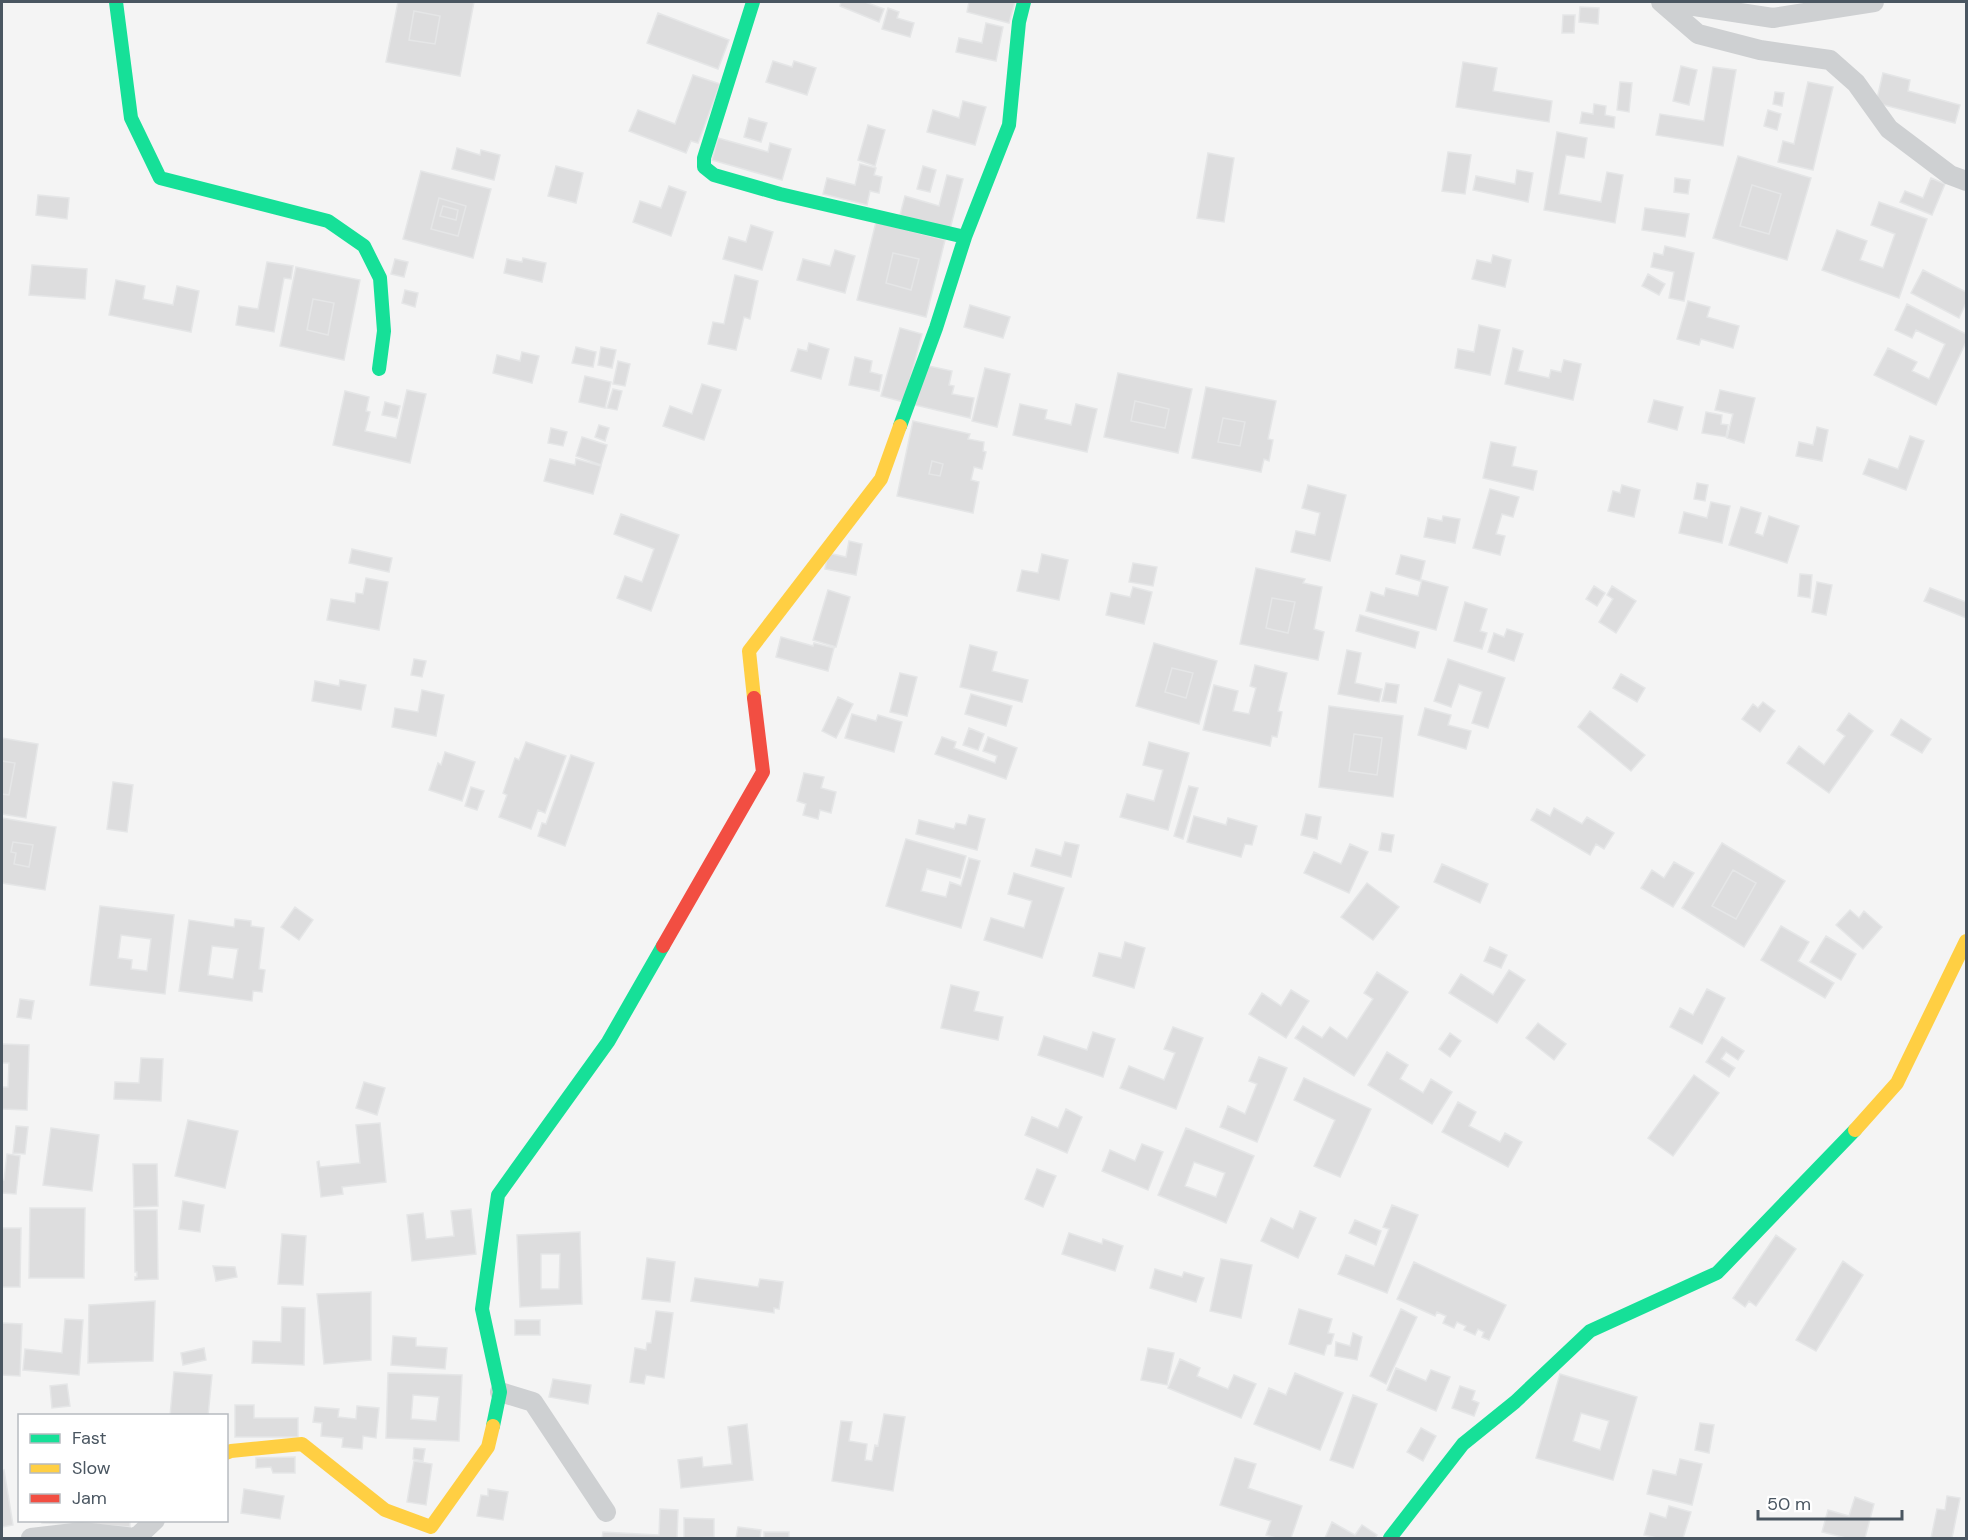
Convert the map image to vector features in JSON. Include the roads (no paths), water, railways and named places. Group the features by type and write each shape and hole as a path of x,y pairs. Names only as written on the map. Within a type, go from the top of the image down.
{"street":[{"path":"116,2 131,118 159,178 328,221 364,246 380,278 384,331 379,369"},
{"path":"228,1452 303,1444 385,1510 431,1527 488,1447 500,1392 482,1309 498,1195 608,1042 763,772 749,651 881,479 936,328 965,237 1009,125 1018,22 1024,2"},
{"path":"1661,2 1698,34 1761,50 1830,60 1856,83 1889,129 1950,174 1966,181"},
{"path":"1668,2 1773,18 1874,2"},
{"path":"747,4 704,158 704,167 714,174 780,194 965,237"},
{"path":"1390,1539 1463,1444 1515,1402 1590,1331 1717,1272 1845,1141 1898,1083 1966,941"},
{"path":"500,1392 533,1402 606,1512"},
{"path":"31,1539 82,1532 135,1539 154,1522"}]}
